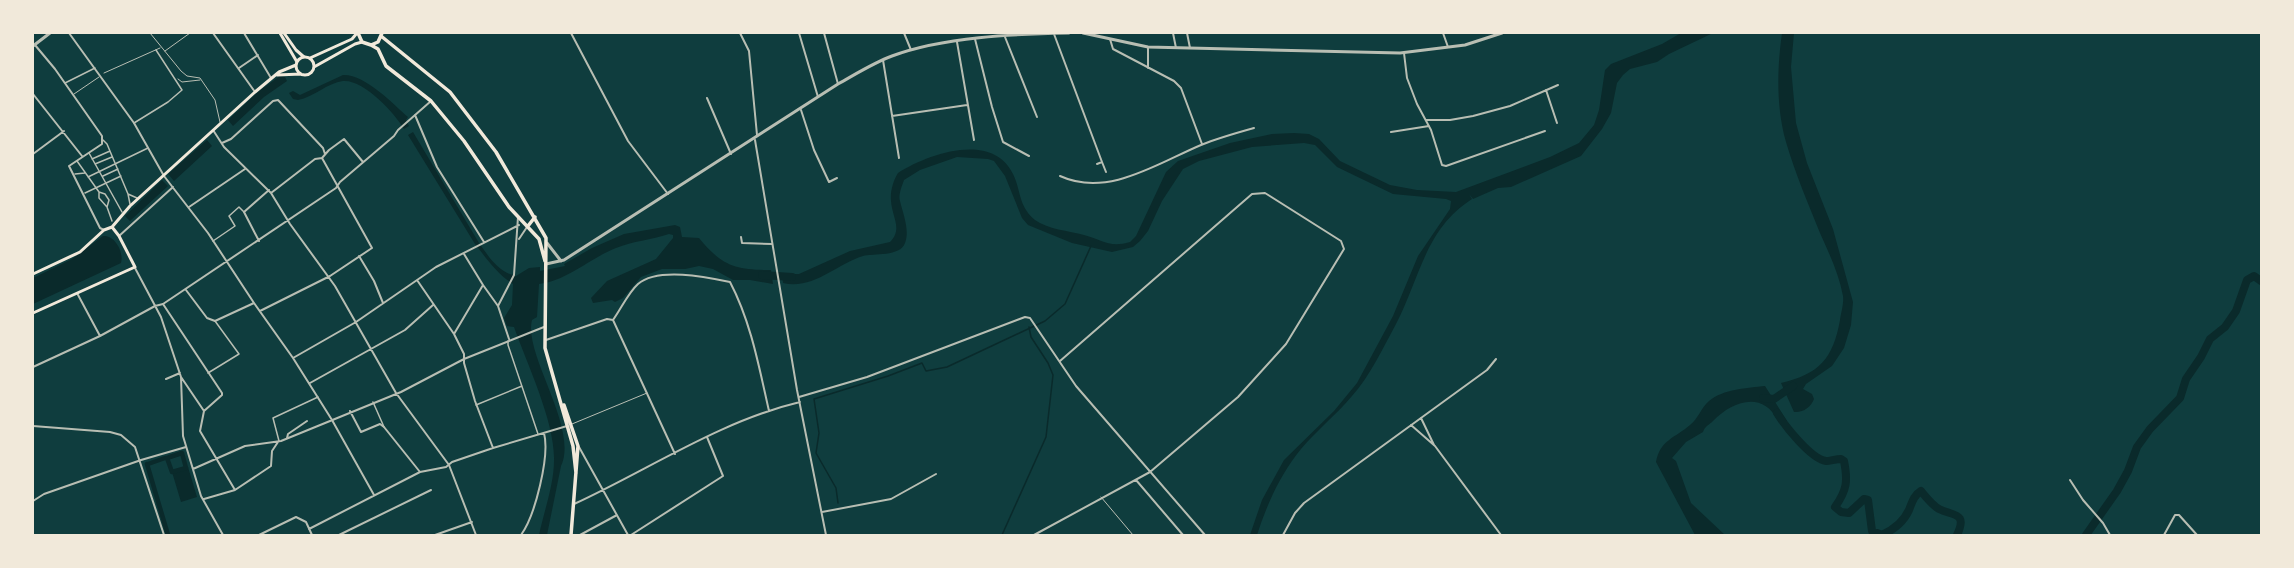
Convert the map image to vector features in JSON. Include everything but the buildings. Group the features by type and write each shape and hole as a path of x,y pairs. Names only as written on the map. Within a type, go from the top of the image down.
{"main road":[{"path":"280,33 297,63 297,70 302,74"},
{"path":"284,33 296,50 304,57 310,58 318,56 352,39 357,33 362,42"},
{"path":"371,45 378,42 382,34 450,92 495,152 535,217 547,243 544,341 573,446 576,473"},
{"path":"272,77 281,74 310,74 314,67 355,44 362,42 378,49 386,66 430,101 464,141 509,207 539,239 546,264"},
{"path":"33,274 80,252 104,230 112,227 130,206 255,92 272,77 297,63 304,57"},
{"path":"310,58 313,61 314,67"},
{"path":"528,226 535,217"},
{"path":"33,313 135,267 119,236 112,227"},
{"path":"568,426 578,446 571,535"}],"street":[{"path":"50,33 34,44 65,83 102,136 121,176 128,194 130,206"},
{"path":"68,33 134,123 164,176 174,186 213,240 254,303 310,383 374,495"},
{"path":"213,33 255,92"},
{"path":"244,33 272,77"},
{"path":"571,33 628,141 668,194"},
{"path":"740,33 749,51 756,139 799,397 826,535"},
{"path":"799,33 818,98"},
{"path":"824,33 838,84"},
{"path":"904,33 911,50"},
{"path":"1055,33 1106,172"},
{"path":"546,264 561,261 756,139 838,84 882,60 911,50 975,39 1068,33"},
{"path":"1083,33 1148,47 1404,53 1465,45 1502,33"},
{"path":"1173,33 1176,48"},
{"path":"1187,33 1190,48"},
{"path":"1443,33 1448,48"},
{"path":"1005,37 1037,117"},
{"path":"975,39 992,107 1003,142 1029,156"},
{"path":"1110,39 1113,49 1174,81 1181,88 1202,144"},
{"path":"957,42 974,140"},
{"path":"1148,47 1148,68"},
{"path":"134,123 168,102 182,90 156,50"},
{"path":"1404,53 1407,78 1416,104 1429,126 1442,165 1446,166 1545,131"},
{"path":"238,68 258,55"},
{"path":"882,60 899,158"},
{"path":"65,83 95,68"},
{"path":"1426,120 1450,120 1473,116 1510,106 1558,85"},
{"path":"1546,89 1557,123"},
{"path":"33,94 64,131 82,156"},
{"path":"707,98 731,154"},
{"path":"222,144 231,139 273,101 279,101 323,148 324,154"},
{"path":"33,367 100,336 155,306 163,304 228,263 338,186 340,182 394,136 401,127 430,101"},
{"path":"892,116 967,104"},
{"path":"801,110 814,150 829,182 837,178"},
{"path":"415,115 437,167 484,242"},
{"path":"1391,132 1429,126"},
{"path":"1060,176 1073,182 1113,181 1142,174 1202,144 1254,128"},
{"path":"213,130 222,144 245,169 271,192 288,222 329,277 396,393 449,465 476,535"},
{"path":"33,154 64,131"},
{"path":"322,158 324,154 344,139 363,162"},
{"path":"103,140 102,144 69,166 99,226 104,230"},
{"path":"88,177 148,148"},
{"path":"92,159 110,151"},
{"path":"89,153 95,164 97,172 103,176 105,183 122,212"},
{"path":"95,164 112,156"},
{"path":"260,311 329,277 372,246 322,158"},
{"path":"271,192 315,159 322,158"},
{"path":"77,161 99,192 105,194 109,200 107,207"},
{"path":"1097,164 1102,162"},
{"path":"103,176 118,169"},
{"path":"189,207 245,169"},
{"path":"75,174 85,173"},
{"path":"85,193 121,176"},
{"path":"119,236 174,186"},
{"path":"244,212 269,190"},
{"path":"99,192 99,198 107,207 112,221"},
{"path":"1034,535 1101,497 1150,472 1238,397 1286,344 1344,249 1341,241 1265,193 1252,194 1060,361"},
{"path":"128,194 139,198"},
{"path":"213,240 235,226 229,216 238,207 244,212 259,241"},
{"path":"498,306 514,275 518,240 518,216"},
{"path":"293,358 356,322 436,267 519,225"},
{"path":"518,240 528,226"},
{"path":"741,237 742,243 773,244"},
{"path":"547,243 561,261"},
{"path":"464,253 483,285 498,306 509,339 508,345 538,435"},
{"path":"359,256 374,281 384,303"},
{"path":"135,267 161,316 180,373 183,436 201,496 222,535"},
{"path":"613,320 636,286 654,277 702,276 730,282 738,296 754,345 769,411"},
{"path":"417,280 454,334 464,354 476,405 493,448"},
{"path":"454,334 483,285"},
{"path":"186,290 207,318 214,322 239,354 208,374"},
{"path":"77,293 100,336"},
{"path":"214,322 254,303"},
{"path":"163,304 222,393 222,395 204,411 200,431 235,490"},
{"path":"310,383 372,350 405,330 434,305"},
{"path":"799,397 867,377 1025,317 1034,322 1076,386 1206,535"},
{"path":"544,341 607,319 613,320"},
{"path":"613,320 675,454"},
{"path":"193,469 245,446 279,441 332,420 396,393 464,359 509,339 544,327"},
{"path":"1283,535 1295,513 1304,503 1487,370 1496,359"},
{"path":"166,379 180,373"},
{"path":"181,377 204,411"},
{"path":"476,405 522,386"},
{"path":"279,441 273,418 318,397"},
{"path":"373,402 384,427 420,472"},
{"path":"573,504 605,490 707,437 769,411 800,402"},
{"path":"350,412 361,432 380,424 384,427"},
{"path":"1421,418 1435,446 1501,535"},
{"path":"287,438 288,434 307,421"},
{"path":"1411,425 1435,446"},
{"path":"33,426 110,432 128,439 135,447 141,460 164,535"},
{"path":"309,529 420,472 449,465 452,462 493,448 568,426"},
{"path":"521,535 533,514 547,448 545,433"},
{"path":"631,535 723,476 707,437"},
{"path":"204,500 235,490 271,466 272,451 279,441"},
{"path":"573,446 578,446 605,490 628,535"},
{"path":"33,501 44,494 141,460 186,447"},
{"path":"822,512 890,499 936,474"},
{"path":"1136,480 1183,535"},
{"path":"2070,480 2082,500 2103,523 2110,535"},
{"path":"339,535 432,490"},
{"path":"580,535 617,515"},
{"path":"2164,535 2171,519 2175,515 2179,515 2197,535"},
{"path":"259,535 296,517 306,522 312,535"},
{"path":"435,535 472,522"}],"lane":[{"path":"150,33 160,48 165,51 187,76 199,76 200,81 215,100 220,123"},
{"path":"165,51 190,33"},
{"path":"104,73 160,48"},
{"path":"73,94 99,77"},
{"path":"178,79 182,82 200,81"},
{"path":"568,426 647,393"},
{"path":"1101,497 1133,535"}],"water":[{"path":"1681,33 1713,33 1669,54 1657,62 1630,69 1623,75 1617,83 1611,113 1602,129 1581,156 1511,187 1498,188 1473,199 1469,194 1472,199 1456,211 1444,225 1425,256 1396,324 1365,380 1346,403 1313,435 1293,459 1280,479 1265,512 1257,535 1250,535 1262,500 1284,460 1334,411 1357,383 1393,316 1418,256 1450,209 1451,201 1446,199 1393,194 1337,167 1315,145 1304,143 1252,147 1199,161 1183,169 1162,201 1148,231 1140,241 1133,247 1112,252 1072,243 1028,225 1022,218 1005,176 994,161 988,159 957,157 920,170 904,180 900,190 900,199 906,222 907,233 905,243 898,251 886,254 863,256 824,276 804,283 783,283 782,274 799,274 850,251 890,242 896,232 891,194 892,187 898,173 926,159 959,150 975,150 990,153 1003,161 1016,180 1023,204 1035,220 1052,228 1084,235 1111,244 1123,244 1130,242 1136,236 1166,172 1178,161 1230,143 1272,134 1309,134 1319,139 1340,161 1390,185 1417,190 1456,192 1550,157 1579,143 1594,125 1599,110 1605,70 1611,64 1662,44"},
{"path":"1782,33 1794,33 1791,67 1796,123 1807,163 1833,229 1853,302 1851,325 1844,348 1832,366 1806,384 1803,389 1812,394 1814,399 1811,405 1800,412 1794,412 1781,383 1805,375 1822,363 1828,355 1837,334 1843,299 1836,272 1798,177 1783,129 1780,115 1778,88"},
{"path":"343,75 360,79 369,84 408,117 406,120 409,126 404,129 400,122 378,98 360,85 351,82 337,82 310,96 298,100 293,99 289,93 293,91 300,95"},
{"path":"280,76 285,77 287,81 264,97 233,126 228,120 259,91"},
{"path":"413,132 486,254 494,263 510,274 516,276 529,268 540,267 540,271 565,266 564,264 592,248 624,234 675,225 680,227 682,237 699,238 715,255 730,264 748,269 771,270 773,284 750,280 733,280 713,269 699,266 685,269 662,269 641,277 623,298 615,302 612,300 593,303 591,298 607,281 656,259 673,238 673,235 669,234 616,248 606,252 559,279 539,284 537,317 532,320 531,334 535,352 563,432 565,450 547,535 539,535 554,469 553,445 545,411 514,327 507,326 504,318 512,305 513,284 497,271 475,244 408,135"},
{"path":"207,140 212,146 174,181 168,174"},
{"path":"162,180 168,186 130,221 125,216"},
{"path":"103,236 111,238 118,245 122,259 121,263 33,304 33,278 72,259"},
{"path":"1765,386 1787,421 1778,421 1772,411 1764,405 1756,402 1738,404 1729,408 1706,427 1703,432 1686,442 1672,458 1676,461 1691,503 1725,535 1695,535 1656,462 1658,455 1665,444 1693,423 1706,404 1715,397 1744,388"},
{"path":"188,467 197,497 181,502 172,472"}],"waterway":[{"path":"838,503 836,488 816,453 819,433 814,399 888,376 922,363 926,371 947,367 1045,321 1065,304 1091,246"},
{"path":"762,275 792,277"},
{"path":"2086,535 2117,491 2128,471 2137,447 2150,429 2180,398 2186,379 2201,357 2210,339 2225,327 2236,311 2247,280 2254,276 2261,281"},
{"path":"1002,535 1046,437 1053,375 1048,363 1031,337 1029,327"},
{"path":"1763,398 1774,399 1793,386"},
{"path":"1777,413 1792,433 1813,454 1826,461 1841,459 1844,461 1846,485 1835,507 1841,512 1849,513 1864,499 1868,500 1872,531 1882,535 1890,531 1901,521 1907,514 1914,497 1921,491 1936,507 1954,514 1960,519 1960,528 1957,535"},
{"path":"182,453 186,468 172,472 167,458 182,453"},
{"path":"148,464 165,458"},
{"path":"147,464 168,535"}]}
